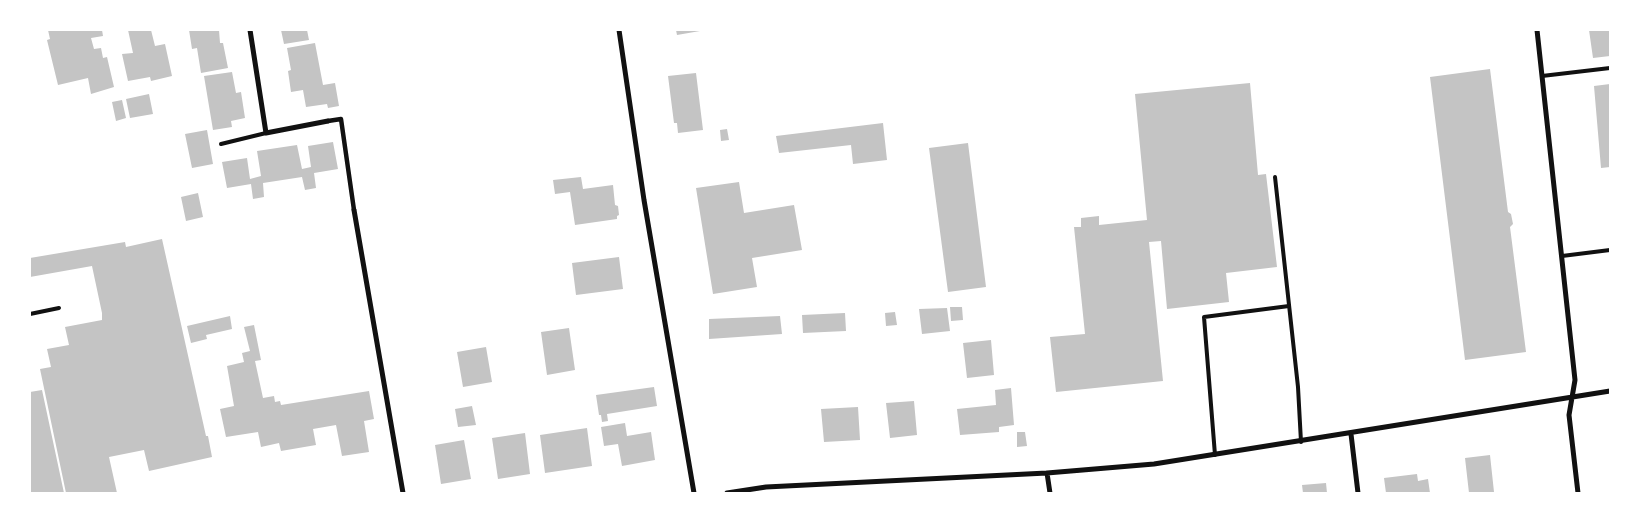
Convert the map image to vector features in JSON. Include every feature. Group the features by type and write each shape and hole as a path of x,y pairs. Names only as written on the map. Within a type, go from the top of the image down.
{"street":[{"path":"250,30 266,133 341,119 354,210 402,493"},
{"path":"620,30 644,200 694,493"},
{"path":"1537,30 1575,380 1569,415 1578,493"},
{"path":"727,493 766,487 1047,473 1154,464 1301,442 1610,391"},
{"path":"1350,434 1358,493"},
{"path":"1047,473 1050,493"}],"lane":[{"path":"1542,76 1610,68"},
{"path":"220,144 266,133"},
{"path":"1275,177 1298,387 1301,442"},
{"path":"1562,256 1610,250"},
{"path":"1215,455 1204,317 1289,306"},
{"path":"30,314 59,308"}],"building":[{"path":"48,30 102,30 103,36 91,38 94,49 101,48 103,58 107,57 114,87 91,94 88,78 58,85 47,40 50,39"},
{"path":"128,30 151,30 155,46 165,44 172,76 151,81 150,77 128,81 122,54 133,53"},
{"path":"189,30 219,30 220,43 223,43 228,68 201,73 197,48 192,49"},
{"path":"281,30 307,30 309,40 284,44"},
{"path":"676,30 700,30 700,31 677,35"},
{"path":"1589,30 1610,30 1610,56 1593,58"},
{"path":"315,43 323,85 335,83 339,106 328,108 327,104 306,107 303,90 291,92 288,71 291,70 287,48"},
{"path":"1490,69 1508,212 1511,214 1513,224 1510,227 1526,352 1465,360 1430,77"},
{"path":"232,72 236,93 241,92 245,118 231,121 232,127 213,130 204,76"},
{"path":"696,73 703,130 678,133 677,123 674,123 668,76"},
{"path":"1250,83 1258,175 1266,174 1277,267 1226,273 1229,302 1167,309 1161,241 1149,242 1163,381 1056,392 1050,337 1085,334 1074,227 1081,227 1081,218 1099,216 1099,225 1147,220 1135,94"},
{"path":"1610,84 1610,167 1601,168 1594,86"},
{"path":"149,94 153,114 130,118 126,99"},
{"path":"122,100 126,118 116,121 112,102"},
{"path":"883,123 887,160 853,164 851,145 779,153 776,136"},
{"path":"727,129 729,140 721,141 720,130"},
{"path":"207,130 213,164 192,168 185,134"},
{"path":"333,142 338,169 314,173 316,188 305,190 302,177 263,183 264,197 253,199 251,184 227,188 222,162 247,158 250,179 261,176 257,151 297,145 302,169 311,167 308,146"},
{"path":"968,143 986,287 948,292 929,148"},
{"path":"581,177 583,189 613,185 615,205 618,206 619,215 617,219 575,225 570,192 555,194 553,180"},
{"path":"739,182 744,213 794,205 802,250 752,258 757,287 713,294 696,188"},
{"path":"198,193 203,217 186,221 181,197"},
{"path":"162,239 212,457 149,471 144,450 109,457 117,493 66,493 40,369 51,367 47,349 69,345 65,327 102,320 102,313 92,266 30,277 30,258 125,242 126,247"},
{"path":"619,257 623,289 576,295 572,263"},
{"path":"950,307 962,307 963,320 951,321"},
{"path":"947,308 950,331 922,334 919,309"},
{"path":"895,312 897,325 886,326 885,313"},
{"path":"845,313 846,331 803,333 802,315"},
{"path":"230,316 232,329 206,335 207,339 191,343 187,326"},
{"path":"780,316 782,334 709,339 709,319"},
{"path":"254,325 261,360 255,361 263,398 274,396 275,402 280,401 281,405 369,391 374,419 364,421 369,452 342,456 336,425 313,429 316,445 281,451 279,443 261,447 258,432 226,437 220,409 234,406 227,366 244,362 242,353 250,351 244,327"},
{"path":"569,328 575,370 547,375 541,332"},
{"path":"991,340 994,375 967,378 963,343"},
{"path":"486,347 492,382 463,387 457,352"},
{"path":"654,387 657,406 607,414 608,421 602,422 596,395"},
{"path":"1011,388 1014,425 999,427 999,432 960,435 957,409 996,405 995,390"},
{"path":"42,390 64,493 30,493 30,392"},
{"path":"914,401 917,435 890,438 886,403"},
{"path":"472,406 476,425 458,427 455,409"},
{"path":"858,407 860,440 824,442 821,409"},
{"path":"625,423 627,436 651,432 655,460 622,466 618,444 604,446 601,427"},
{"path":"587,428 592,466 545,473 540,435"},
{"path":"1017,432 1025,432 1027,446 1017,447"},
{"path":"525,433 530,474 498,479 492,438"},
{"path":"464,440 471,479 441,484 435,445"},
{"path":"1490,455 1494,492 1469,493 1465,458"},
{"path":"1417,474 1418,481 1428,479 1430,493 1386,493 1384,478"},
{"path":"1326,483 1327,493 1303,493 1302,485"}]}
